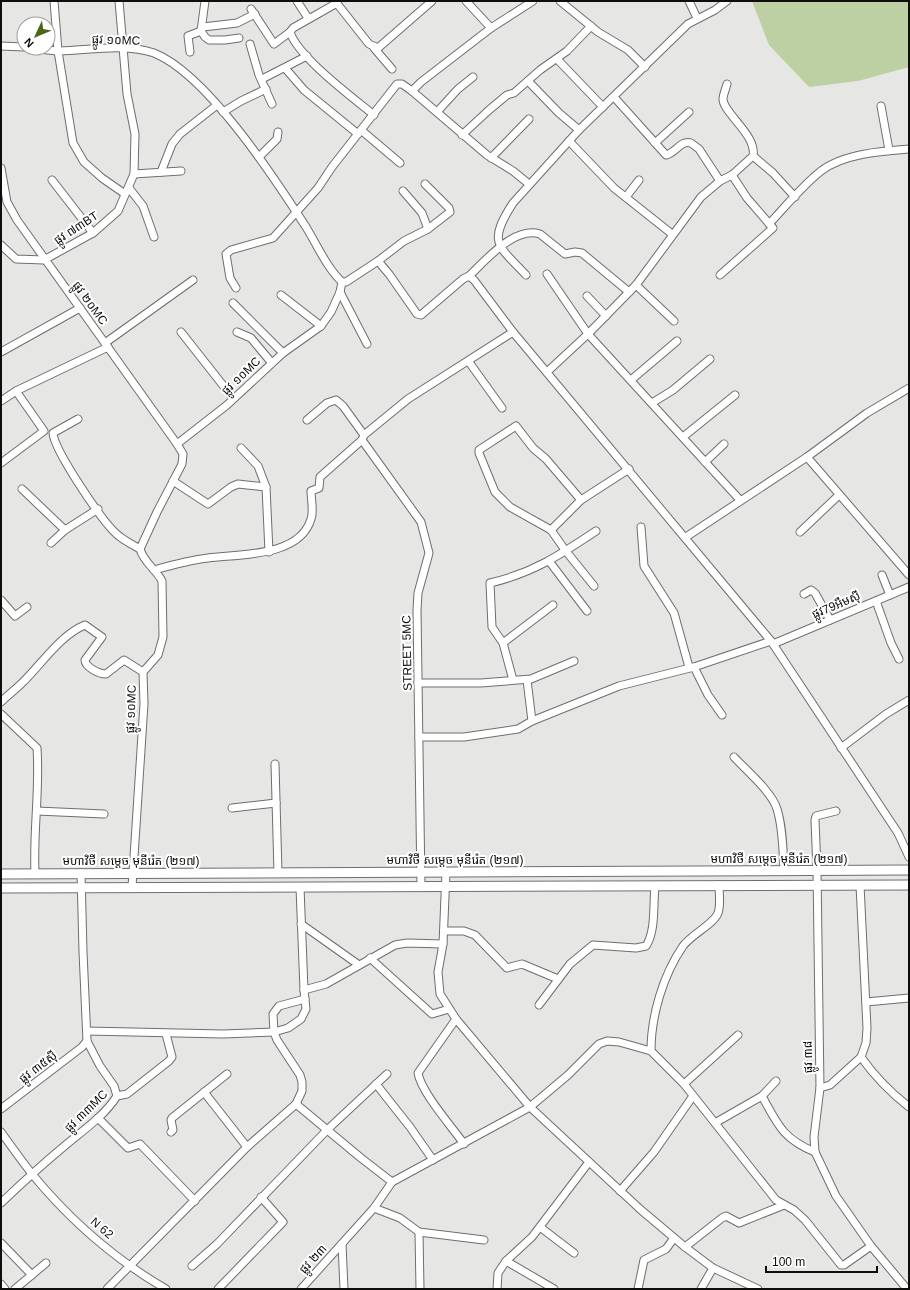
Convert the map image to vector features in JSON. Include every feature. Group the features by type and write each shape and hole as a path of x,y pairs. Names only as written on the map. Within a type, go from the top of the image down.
{"main road":[{"name":"មហាវិថី សម្តេច មុនីរ៉េត (២១៧)","path":"1,874 909,870"},
{"path":"1,888 909,885"}],"street":[{"path":"54,1 58,51 73,143 77,153 84,162 102,178 127,191 143,206 154,237"},
{"name":"ផ្លូវ ៧៣BT","path":"44,260 93,233 118,211 134,174 135,134 126,94 119,1"},
{"path":"205,1 202,29 209,40 239,38"},
{"path":"297,1 308,18"},
{"path":"374,48 378,48 383,44 432,1"},
{"path":"466,1 490,28"},
{"path":"412,91 421,82 490,28 533,1"},
{"path":"560,1 591,26 628,50 644,67"},
{"path":"689,1 697,18"},
{"path":"526,275 499,246 498,233 506,213 579,130 688,24 715,10 727,1"},
{"path":"190,52 188,36 202,29 237,23 253,11 274,44 293,28 336,2 369,44 392,69"},
{"path":"462,135 488,110 508,95 514,94 540,70 568,51 591,26"},
{"path":"290,32 307,56 321,70 374,115"},
{"path":"250,44 252,55 272,104"},
{"path":"1,46 16,47"},
{"name":"ផ្លូវ ១០MC","path":"58,51 122,48 153,53 165,59 199,86 223,112 259,157 342,282 340,292 331,312 321,326 271,362 233,398 177,444"},
{"path":"262,78 307,56"},
{"path":"557,59 603,107"},
{"path":"285,68 304,90 400,163"},
{"path":"437,112 458,89 473,77"},
{"path":"528,81 559,113 579,130"},
{"path":"236,288 230,278 226,254 231,250 273,238 318,188 332,166 374,115 397,84 402,84 412,91 462,135 491,158 513,171 530,184"},
{"path":"726,84 723,99 724,104 752,144 753,156 773,173 795,197"},
{"path":"223,112 232,105 266,89"},
{"path":"614,97 666,155 670,154 682,144 691,143 699,149 720,181"},
{"path":"161,172 172,144 180,134 217,105"},
{"path":"881,106 889,150"},
{"path":"655,144 689,112"},
{"path":"491,158 529,119"},
{"path":"259,157 277,139 278,132"},
{"path":"569,142 614,188 672,234"},
{"path":"769,224 821,171 836,162 889,150 909,149"},
{"path":"547,372 588,334 636,285 672,234 701,197 720,181 732,175 753,156"},
{"name":"ផ្លូវ ២០MC","path":"1,168 7,202 44,260 177,444"},
{"path":"134,174 181,171"},
{"path":"720,275 773,228 747,198 732,175"},
{"path":"52,180 93,233"},
{"path":"626,197 639,180"},
{"path":"342,282 346,282 372,263 378,261 404,241 428,229 450,212 449,208 425,184"},
{"path":"403,191 422,213 428,229"},
{"path":"378,261 417,314 421,315 468,276 499,246 528,233 540,234 565,254 575,252 582,253 629,292"},
{"path":"1,245 16,259 44,260"},
{"path":"547,274 588,334 632,380 740,500"},
{"path":"468,276 474,280 513,332 686,537 772,643 898,833 909,857"},
{"path":"1,401 16,391 106,345 193,280"},
{"path":"636,285 674,321"},
{"path":"340,292 367,344"},
{"path":"281,295 321,326"},
{"path":"587,296 606,316"},
{"path":"233,303 283,353"},
{"path":"1,352 80,308"},
{"path":"181,332 233,398"},
{"path":"237,332 251,338 271,362"},
{"path":"154,570 185,561 269,552 293,543 305,530 312,518 312,490 319,488 320,476 408,400 469,362 513,332"},
{"path":"632,380 677,341"},
{"path":"652,403 673,390 710,359"},
{"path":"469,362 502,408"},
{"path":"686,537 740,500 807,458 867,413 909,388"},
{"path":"16,391 44,431"},
{"path":"683,437 735,395"},
{"name":"STREET 5MC","path":"307,420 327,403 336,400 343,406 363,438 421,522 429,553 418,593 421,886"},
{"path":"53,433 78,419"},
{"path":"582,500 546,459 533,448 516,426 479,450 495,492 510,507 550,530 594,586"},
{"path":"1,464 44,431 50,429 74,477 98,510 118,536 140,549 182,464 183,454 177,444"},
{"path":"705,462 724,444"},
{"path":"241,448 258,466 266,487 269,552"},
{"path":"807,458 909,575"},
{"path":"550,530 582,500 629,469"},
{"path":"173,481 208,504 231,487 238,484 266,487"},
{"path":"22,489 65,530"},
{"path":"800,532 839,495"},
{"path":"50,543 65,530 98,510"},
{"path":"641,527 644,566 674,613 692,667 708,695 722,715"},
{"path":"513,680 503,643 492,627 490,583 522,574 549,561 596,531"},
{"name":"ផ្លូវ ១០MC","path":"132,887 144,704 143,672 158,655 163,637 162,582 154,570 144,560 140,549"},
{"path":"549,561 587,611"},
{"path":"882,575 890,595"},
{"name":"ផ្លូវ79អឹមស៊ី","path":"419,737 464,737 504,733 518,729 532,721 619,686 692,667 772,643 908,589"},
{"path":"804,594 811,590 815,593 830,620"},
{"path":"1,600 15,616 27,607"},
{"path":"876,601 899,658"},
{"path":"503,643 553,605"},
{"path":"1,702 68,636 85,625 102,637 85,660 86,664 101,674 106,674 124,660 143,672"},
{"path":"418,682 481,684 513,680 527,680 542,676 574,661"},
{"path":"527,680 532,721"},
{"path":"841,748 886,714 909,700"},
{"path":"1,714 37,748 38,768 34,858 35,873"},
{"path":"734,757 768,795 777,808 784,870"},
{"path":"275,764 278,872"},
{"path":"232,808 276,804"},
{"path":"37,811 104,814"},
{"name":"ផ្លូវ ៣៨","path":"836,811 815,818 820,1088 814,1137 815,1152 836,1196 871,1246 907,1289"},
{"path":"446,872 447,886 443,944 438,972 440,994 456,1019 530,1107 620,1191 674,1238 713,1268 758,1289"},
{"path":"81,873 88,1041 100,1066 114,1086 117,1096"},
{"path":"651,1051 655,1010 663,989 682,948 693,935 712,922 718,913 719,885"},
{"path":"820,1088 830,1085 861,1057 866,1043 866,1002 860,885"},
{"path":"539,1005 570,964 593,945 636,948 646,946 650,940 652,929 655,886"},
{"path":"87,1031 166,1034 223,1034 274,1032 288,1028 300,1019 306,1009 300,887"},
{"path":"301,924 359,965"},
{"path":"444,931 464,931 475,935 507,968 522,964 558,978"},
{"path":"304,990 326,984 395,945 407,943 443,944"},
{"path":"370,958 432,1014 449,1009"},
{"path":"866,1002 909,998"},
{"path":"107,1289 247,1147 296,1104 302,1091 302,1082 274,1032 273,1014 279,1006 305,999"},
{"path":"456,1019 418,1073 421,1082 432,1099 464,1144"},
{"name":"ផ្លូវ ៣៣MC","path":"1,1203 32,1174 98,1118 111,1106 117,1096 127,1094 172,1057 166,1034"},
{"path":"684,1084 738,1035"},
{"name":"ផ្លូវ ៣៥ស៊ី","path":"1,1109 88,1041"},
{"path":"296,1104 392,1182 530,1107 603,1042 619,1042 651,1051 684,1084 776,1200 794,1210 805,1220 841,1265 844,1265 871,1246"},
{"path":"861,1057 875,1077 888,1091 909,1107"},
{"path":"171,1132 172,1118 227,1074"},
{"path":"192,1266 217,1244 327,1130 387,1074"},
{"path":"715,1123 762,1096 776,1081"},
{"path":"376,1084 410,1127 433,1160"},
{"path":"204,1092 247,1147"},
{"path":"620,1191 658,1147 693,1096"},
{"path":"762,1096 782,1132 798,1144 815,1152"},
{"path":"98,1118 128,1148 140,1144 195,1201"},
{"name":"N 62","path":"1,1132 32,1174 62,1208 97,1240 131,1266 166,1289"},
{"path":"497,1289 498,1273 506,1261 525,1245 589,1162"},
{"name":"ផ្លូវ ២៣","path":"301,1289 374,1208 392,1182"},
{"path":"218,1289 283,1222 261,1197"},
{"path":"685,1247 726,1216 739,1223 784,1205"},
{"path":"374,1208 400,1218 419,1232 484,1240"},
{"path":"540,1227 574,1253"},
{"path":"419,1232 420,1289"},
{"path":"638,1289 644,1260 666,1249 674,1238"},
{"path":"1,1243 32,1275"},
{"path":"342,1244 344,1289"},
{"path":"506,1261 554,1289"},
{"path":"15,1289 46,1263"},
{"path":"701,1289 713,1268"},
{"path":"1,1284 6,1289"}],"green space":[{"path":"752,1 909,1 909,67 858,81 809,87 769,45"}]}
